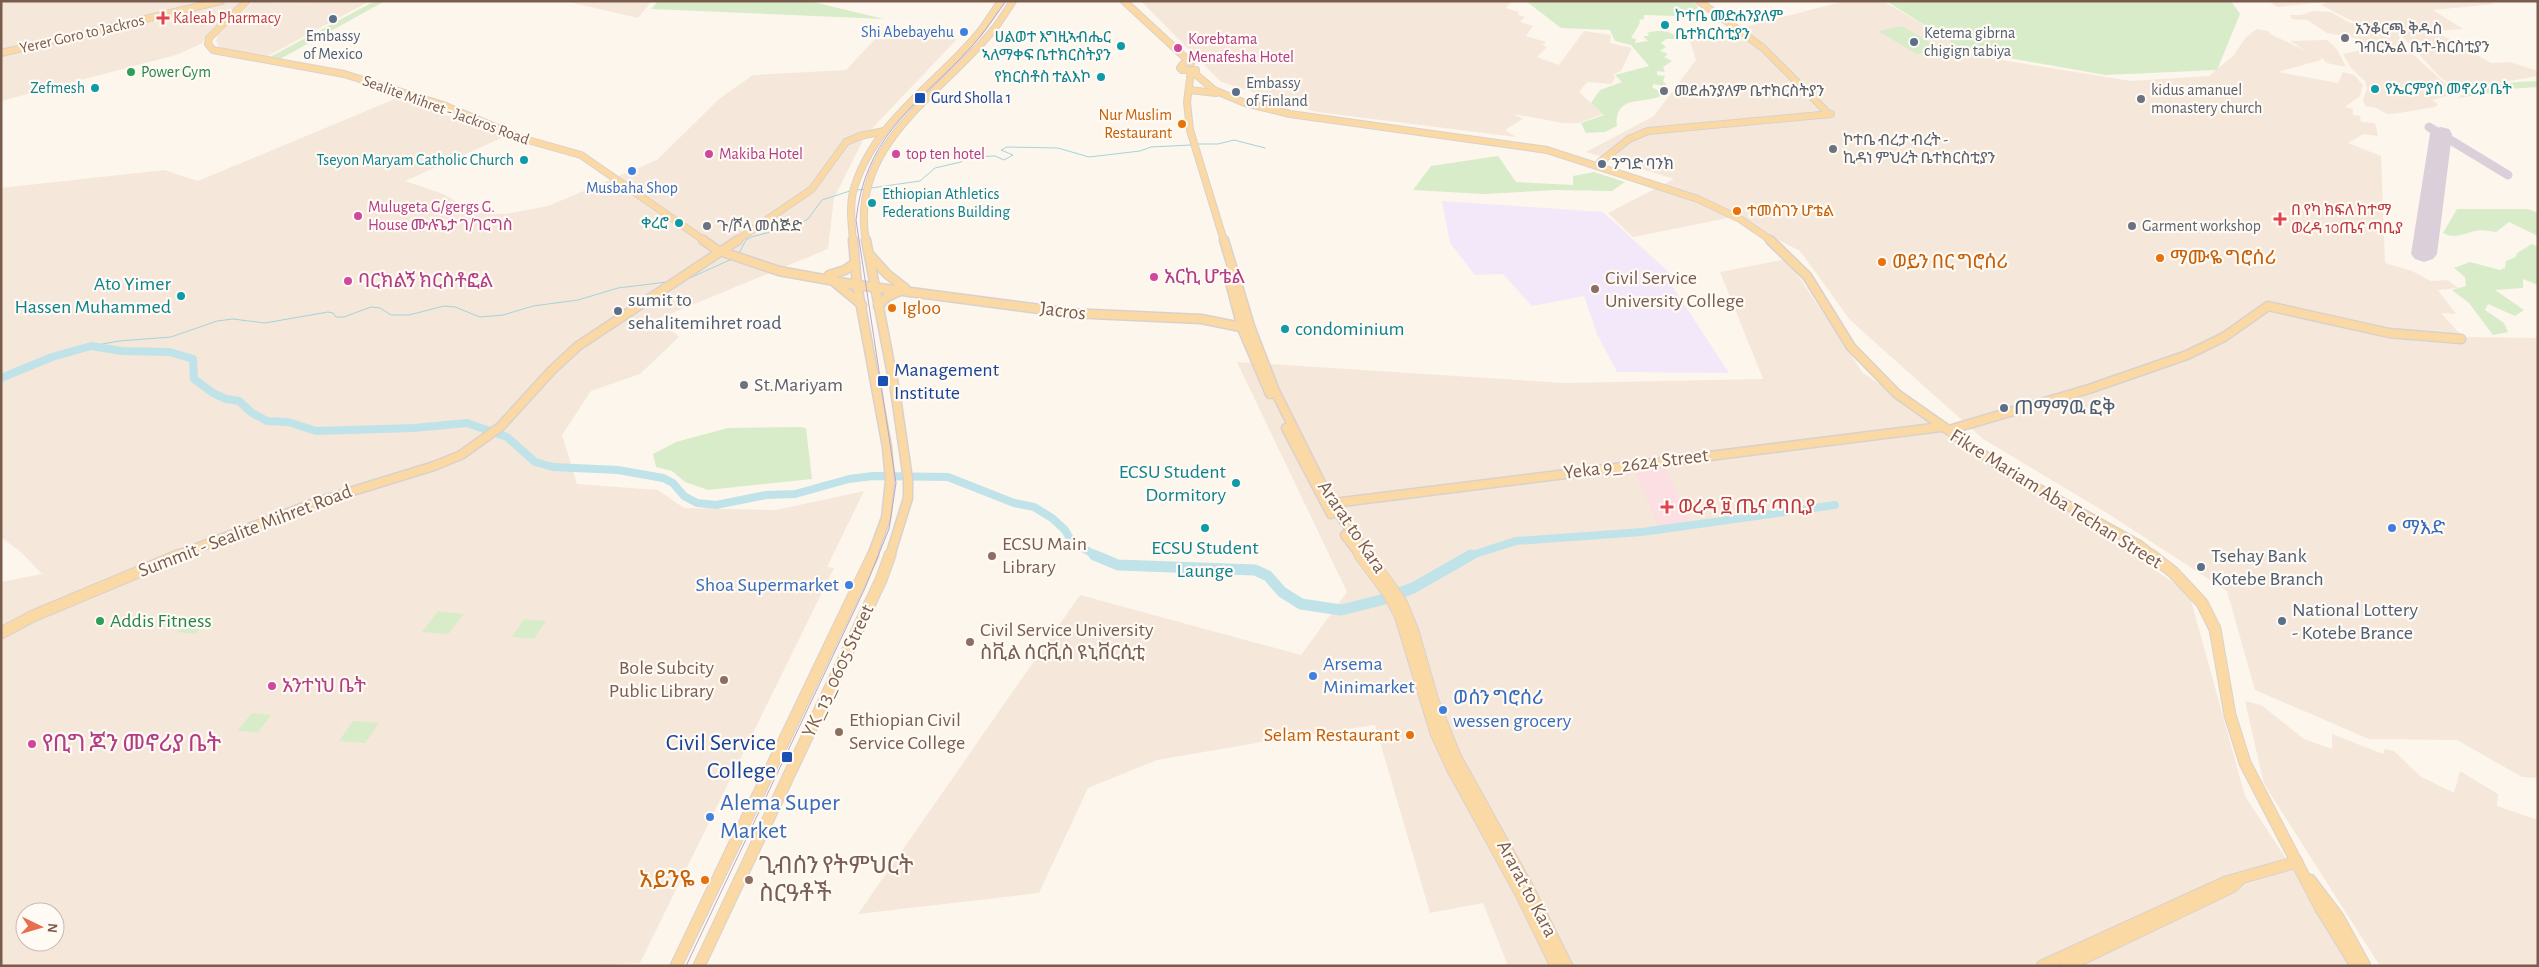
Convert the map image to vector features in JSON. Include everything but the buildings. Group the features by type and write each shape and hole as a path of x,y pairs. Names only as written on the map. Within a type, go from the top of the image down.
{"main road":[{"path":"1,52 214,1"},
{"name":"Yerer Goro to Jackros","path":"1,52 221,1"},
{"name":"Sealite Mihret - Jackros Road","path":"249,1 210,38 208,44 213,50 225,54 344,74 442,105 494,128 549,144"},
{"path":"890,481 857,282 851,215 854,189 864,162 884,131 977,35 1001,1"},
{"name":"YK_13_0605 Street","path":"699,966 884,572 902,523 908,498 907,463 869,253 864,212 867,188 880,155 900,127 987,37 1013,1"},
{"name":"Fikre Mariam Aba Techan Street","path":"1119,1 1204,83 1245,103 1313,119 1503,142 1547,150 1676,191 1742,218 1773,242 1798,265 1807,276 1851,347 1929,424"},
{"path":"1124,1 1191,63 1198,65 1190,69"},
{"path":"1699,1 1764,48 1830,114"},
{"path":"1705,1 1714,11"},
{"name":"Ararat to Kara","path":"1190,69 1187,114 1192,145"},
{"name":"Ararat to Kara","path":"1190,69 1181,106 1246,326 1327,502 1394,597 1403,615 1436,733 1455,775 1566,966"},
{"path":"1189,90 1228,95"},
{"path":"1600,162 1629,139 1648,131 1830,114"},
{"path":"669,283 729,252 812,189 839,148 893,120"},
{"path":"861,135 884,131"},
{"path":"861,135 878,140"},
{"name":"Jacros","path":"549,144 580,150 592,156 729,252 779,271 1071,311 1201,319 1246,326"},
{"path":"488,435 565,352 669,283 729,252"},
{"path":"869,253 887,274 904,289 887,296 878,306"},
{"path":"855,263 831,278 848,295 862,305"},
{"path":"1952,429 2089,389 2187,355 2224,337 2268,306 2389,334 2461,339"},
{"name":"Yeka 9_2624 Street","path":"1327,502 1929,424 1941,427"},
{"name":"Fikre Mariam Aba Techan Street","path":"1941,427 2028,484 2139,545 2173,572 2196,596 2208,612 2214,629 2230,716 2245,763 2299,866 2356,966"},
{"name":"Summit - Sealite Mihret Road","path":"1,633 54,606 118,578 239,529 317,502 434,466 461,455 488,435"},
{"name":"YK_13_0605 Street","path":"676,966 867,571 886,518 890,481"},
{"path":"1,627 69,594 239,529"},
{"path":"2066,966 2226,882 2299,866 2338,918 2365,966"},
{"name":"Ararat to Kara","path":"1524,891 1556,966"},
{"path":"2042,966 2159,918"}],"shaded area":[{"path":"1,1 209,1 1,50"},
{"path":"228,1 243,1 211,30 202,43 176,55 1,101 1,56"},
{"path":"254,1 272,1 272,3 370,1 266,57 219,47 216,41 218,35"},
{"path":"565,1 652,1 638,18"},
{"path":"1141,1 1506,1 1511,2 1506,8 1519,12 1518,15 1525,17 1520,22 1533,26 1526,36 1546,42 1542,45 1547,47 1537,57 1559,65 1584,31 1611,35 1610,43 1632,48 1621,71 1613,75 1615,77 1612,84 1587,82 1579,92 1603,114 1579,123 1563,123 1514,114 1523,119 1505,130 1516,137 1317,112 1221,82"},
{"path":"1845,1 1883,1 1976,56 2131,81 2209,76 2234,55 2246,37 2257,29 2268,31 2272,35 2306,51 2290,41 2327,40 2337,49 2346,67 2327,63 2321,57 2321,60 2278,72 2338,83 2343,72 2354,75 2363,85 2360,96 2345,107 2353,109 2353,115 2360,116 2361,122 2374,123 2378,136 2363,134 2348,143 2381,156 2385,263 2412,271 2431,281 2448,280 2458,288 2438,290 2456,314 2441,313 2463,337 2538,338 2538,778 2522,777 2457,740 2369,739 2255,690 2227,591 2110,515 1983,439 1850,320 1800,251 1733,217 1633,237 1608,213 1674,179 1586,152 1654,116 1696,60 1690,41"},
{"path":"2268,1 2489,1 2494,4 2433,10 2463,29 2435,31 2491,63 2510,62 2538,71 2538,76 2458,90 2439,76 2401,35 2398,34 2404,46 2373,48 2359,39 2327,33 2307,20 2292,19 2290,15 2301,15 2313,11 2331,12 2350,23 2356,23 2321,5 2327,2 2277,7"},
{"path":"875,39 957,39 865,136 834,198 828,249 658,319 679,337 640,374 591,391 562,435 577,484 658,490 684,508 776,510 864,491 827,567 834,568 640,963 583,966 1,966 1,582 42,574 22,553 1,537 1,188 164,170 198,181 397,98 506,136 405,181 443,194 475,212 505,214 548,206 657,160 719,99 753,75 846,70"},
{"path":"2361,50 2380,52 2408,50 2441,80 2459,93 2432,100 2438,104 2435,107 2399,113 2387,114 2376,108 2365,106 2363,99 2367,89 2365,81 2351,68 2343,54"},
{"name":"Civil Service University College","path":"1442,201 1603,212 1673,276 1667,278 1729,373 1617,372 1597,334 1584,296 1532,306 1503,274 1475,275 1450,243"},
{"path":"1787,259 1863,373 2189,593 2245,796 2356,966 1508,966 1483,903 1430,913 1375,725 1157,760 1088,788 1039,893 858,914 1080,595 1301,655 1347,592 1237,362 1565,383 1763,379 1720,272"},
{"name":"ወረዳ ፱ ጤና ጣቢያ","path":"1662,461 1693,525 1660,530 1631,464"},
{"path":"2245,701 2261,705 2304,739 2332,749 2332,734 2383,754 2385,749 2394,751 2420,776 2454,793 2460,771 2498,794 2497,806 2538,820 2538,966 2380,966 2264,784"}],"green space":[{"path":"375,1 385,1 280,59 270,57"},
{"path":"658,1 809,1 884,19 651,9"},
{"path":"1526,1 1691,1 1697,5 1699,11 1676,16 1644,15 1644,19 1639,20 1640,23 1631,38 1636,39 1635,43 1648,41 1643,36 1649,36 1647,33 1657,31 1673,34 1681,39 1666,39 1661,43 1666,47 1660,51 1666,53 1667,55 1664,57 1672,61 1663,67 1665,72 1657,71 1657,75 1665,76 1663,81 1666,84 1663,86 1654,84 1652,87 1664,94 1626,104 1621,108 1618,115 1617,126 1605,132 1586,133 1581,123 1604,115 1591,103 1600,90 1622,82 1615,75 1649,66 1631,45 1615,41 1610,30 1561,28"},
{"path":"1886,1 2231,1 2240,14 2217,70 2105,75 1964,50"},
{"path":"1902,26 1941,49 1917,54 1878,31"},
{"path":"2538,81 2538,87 2508,89 2506,95 2486,93 2458,98 2486,87"},
{"path":"1498,156 1516,182 1573,185 1573,176 1594,172 1625,182 1612,191 1555,190 1484,194 1413,190 1431,166"},
{"path":"2457,209 2528,209 2538,213 2538,236 2509,222 2496,232 2480,230 2463,235 2447,235 2443,233"},
{"path":"2532,244 2538,247 2538,285 2523,279 2523,288 2495,290 2524,310 2515,316 2488,304 2485,310 2504,323 2508,332 2493,335 2469,303 2452,290 2466,286 2465,277 2454,268 2470,262 2500,270 2505,268 2506,261 2516,257 2517,253"},
{"path":"728,428 806,428 812,479 708,490 685,482 672,471 656,467 653,454 676,442"},
{"path":"438,611 464,614 448,634 422,632"},
{"path":"192,616 210,618 195,634 177,632"},
{"path":"524,619 546,621 534,639 512,637"},
{"path":"252,713 271,715 258,732 237,731"},
{"path":"353,721 379,723 365,743 339,741"}],"waterway":[{"path":"1198,144 1218,144 1234,140 1265,148"},
{"path":"871,188 920,181 935,168 961,162 967,157 995,156 1004,160 1013,155 1001,150 1007,147 1058,148 1089,157 1140,151 1151,147 1191,145"},
{"path":"857,190 865,189"},
{"path":"739,253 746,240 751,237 798,225 808,219 822,200 850,191"},
{"path":"681,282 732,259"},
{"path":"91,346 119,341 171,337 217,321 233,319 265,323 328,312 333,313 336,317 344,317 371,307 380,308 391,315 409,315 444,306 455,307 480,317 503,315 533,306 578,300 618,288 667,282"},
{"path":"1,378 52,357 91,346 122,351 170,352 193,359 194,379 213,393 226,399 239,401 252,413 267,421 288,422 316,431 414,428 467,423 507,437 535,462 553,467 618,470 663,478 673,483 684,496 697,503 716,505 766,495 795,494 849,479 873,476 948,477 1014,503 1034,507 1052,518 1065,530 1072,542 1097,556"},
{"path":"1470,556 1516,541 1642,532 1835,505"},
{"path":"1094,555 1118,565 1255,570 1268,576 1282,592 1301,604 1341,610 1381,600 1413,588 1470,556"}],"taxiway":[{"path":"2429,127 2508,175"}],"runway":[{"path":"2424,254 2441,134"}],"tram line":[{"path":"686,966 865,588 889,529 896,483 856,220 861,192 869,168 879,148 892,129 907,111 985,31 1006,1"}],"place":[{"name":"Kaleab Pharmacy","path":"163,18"},
{"name":"Embassy of Mexico","path":"333,19"},
{"name":"ኮተቤ መድሐንያለም ቤተክርስቲያን","path":"1665,25"},
{"name":"Shi Abebayehu","path":"964,32"},
{"name":"አንቆርጫ ቅዱስ ገብርኤል ቤተ-ክርስቲያን","path":"2345,38"},
{"name":"Ketema gibrna chigign tabiya","path":"1914,42"},
{"name":"ሀልወተ እግዚኣብሔር ኣለማቀፍ ቤተክርስትያን","path":"1121,46"},
{"name":"Korebtama Menafesha Hotel","path":"1178,48"},
{"name":"Power Gym","path":"131,72"},
{"name":"የክርስቶስ ተልእኮ","path":"1101,77"},
{"name":"Zefmesh","path":"95,88"},
{"name":"የኤርምያስ መኖሪያ ቤት","path":"2375,89"},
{"name":"መደሐንያለም ቤተክርስትያን","path":"1664,91"},
{"name":"Embassy of Finland","path":"1236,92"},
{"name":"Gurd Sholla 1","path":"920,98"},
{"name":"kidus amanuel monastery church","path":"2141,99"},
{"name":"Nur Muslim Restaurant","path":"1182,124"},
{"name":"ኮተቤ ብረታ ብረት - ኪዳነ ምህረት ቤተክርስቲያን","path":"1833,149"},
{"name":"Makiba Hotel","path":"709,154"},
{"name":"top ten hotel","path":"896,154"},
{"name":"Tseyon Maryam Catholic Church","path":"524,160"},
{"name":"ንግድ ባንክ","path":"1602,164"},
{"name":"Musbaha Shop","path":"632,171"},
{"name":"Ethiopian Athletics Federations Building","path":"872,203"},
{"name":"ተመስገን ሆቴል","path":"1737,211"},
{"name":"Mulugeta G/gergs G. House ሙሉጌታ ገ/ገርግስ","path":"358,216"},
{"name":"በ የካ ክፍለ ከተማ ወረዳ 10ጤና ጣቢያ","path":"2280,219"},
{"name":"ቀረሮ","path":"679,223"},
{"name":"ጉ/ሾላ መስጅድ","path":"707,226"},
{"name":"Garment workshop","path":"2132,226"},
{"name":"ማሙዬ ግሮሰሪ","path":"2160,258"},
{"name":"ወይን በር ግሮሰሪ","path":"1882,262"},
{"name":"አርኪ ሆቴል","path":"1154,277"},
{"name":"ባርክልኝ ክርስቶፎል","path":"348,281"},
{"name":"Civil Service University College","path":"1595,289"},
{"name":"Ato Yimer Hassen Muhammed","path":"181,296"},
{"name":"Igloo","path":"892,308"},
{"name":"sumit to sehalitemihret road","path":"618,311"},
{"name":"condominium","path":"1285,329"},
{"name":"Management Institute","path":"883,381"},
{"name":"St.Mariyam","path":"744,385"},
{"name":"ጠማማዉ ፎቅ","path":"2004,408"},
{"name":"ECSU Student Dormitory","path":"1236,483"},
{"name":"ወረዳ ፱ ጤና ጣቢያ","path":"1667,507"},
{"name":"ECSU Student Launge","path":"1205,528"},
{"name":"ማእድ","path":"2392,528"},
{"name":"ECSU Main Library","path":"992,556"},
{"name":"Tsehay Bank Kotebe Branch","path":"2201,567"},
{"name":"Shoa Supermarket","path":"849,585"},
{"name":"Addis Fitness","path":"100,621"},
{"name":"National Lottery - Kotebe Brance","path":"2282,621"},
{"name":"Civil Service University ስቪል ሰርቪስ ዩኒቨርሲቲ","path":"970,642"},
{"name":"Arsema Minimarket","path":"1313,676"},
{"name":"Bole Subcity Public Library","path":"724,680"},
{"name":"አንተነህ ቤት","path":"272,686"},
{"name":"ወሰን ግሮሰሪ wessen grocery","path":"1443,710"},
{"name":"Ethiopian Civil Service College","path":"839,732"},
{"name":"Selam Restaurant","path":"1410,735"},
{"name":"የቢግ ጆን መኖሪያ ቤት","path":"32,744"},
{"name":"Civil Service College","path":"787,757"},
{"name":"Alema Super Market","path":"710,817"},
{"name":"አይንዬ","path":"705,880"},
{"name":"ጊብሰን የትምህርት ስርዓቶች","path":"749,880"}]}
